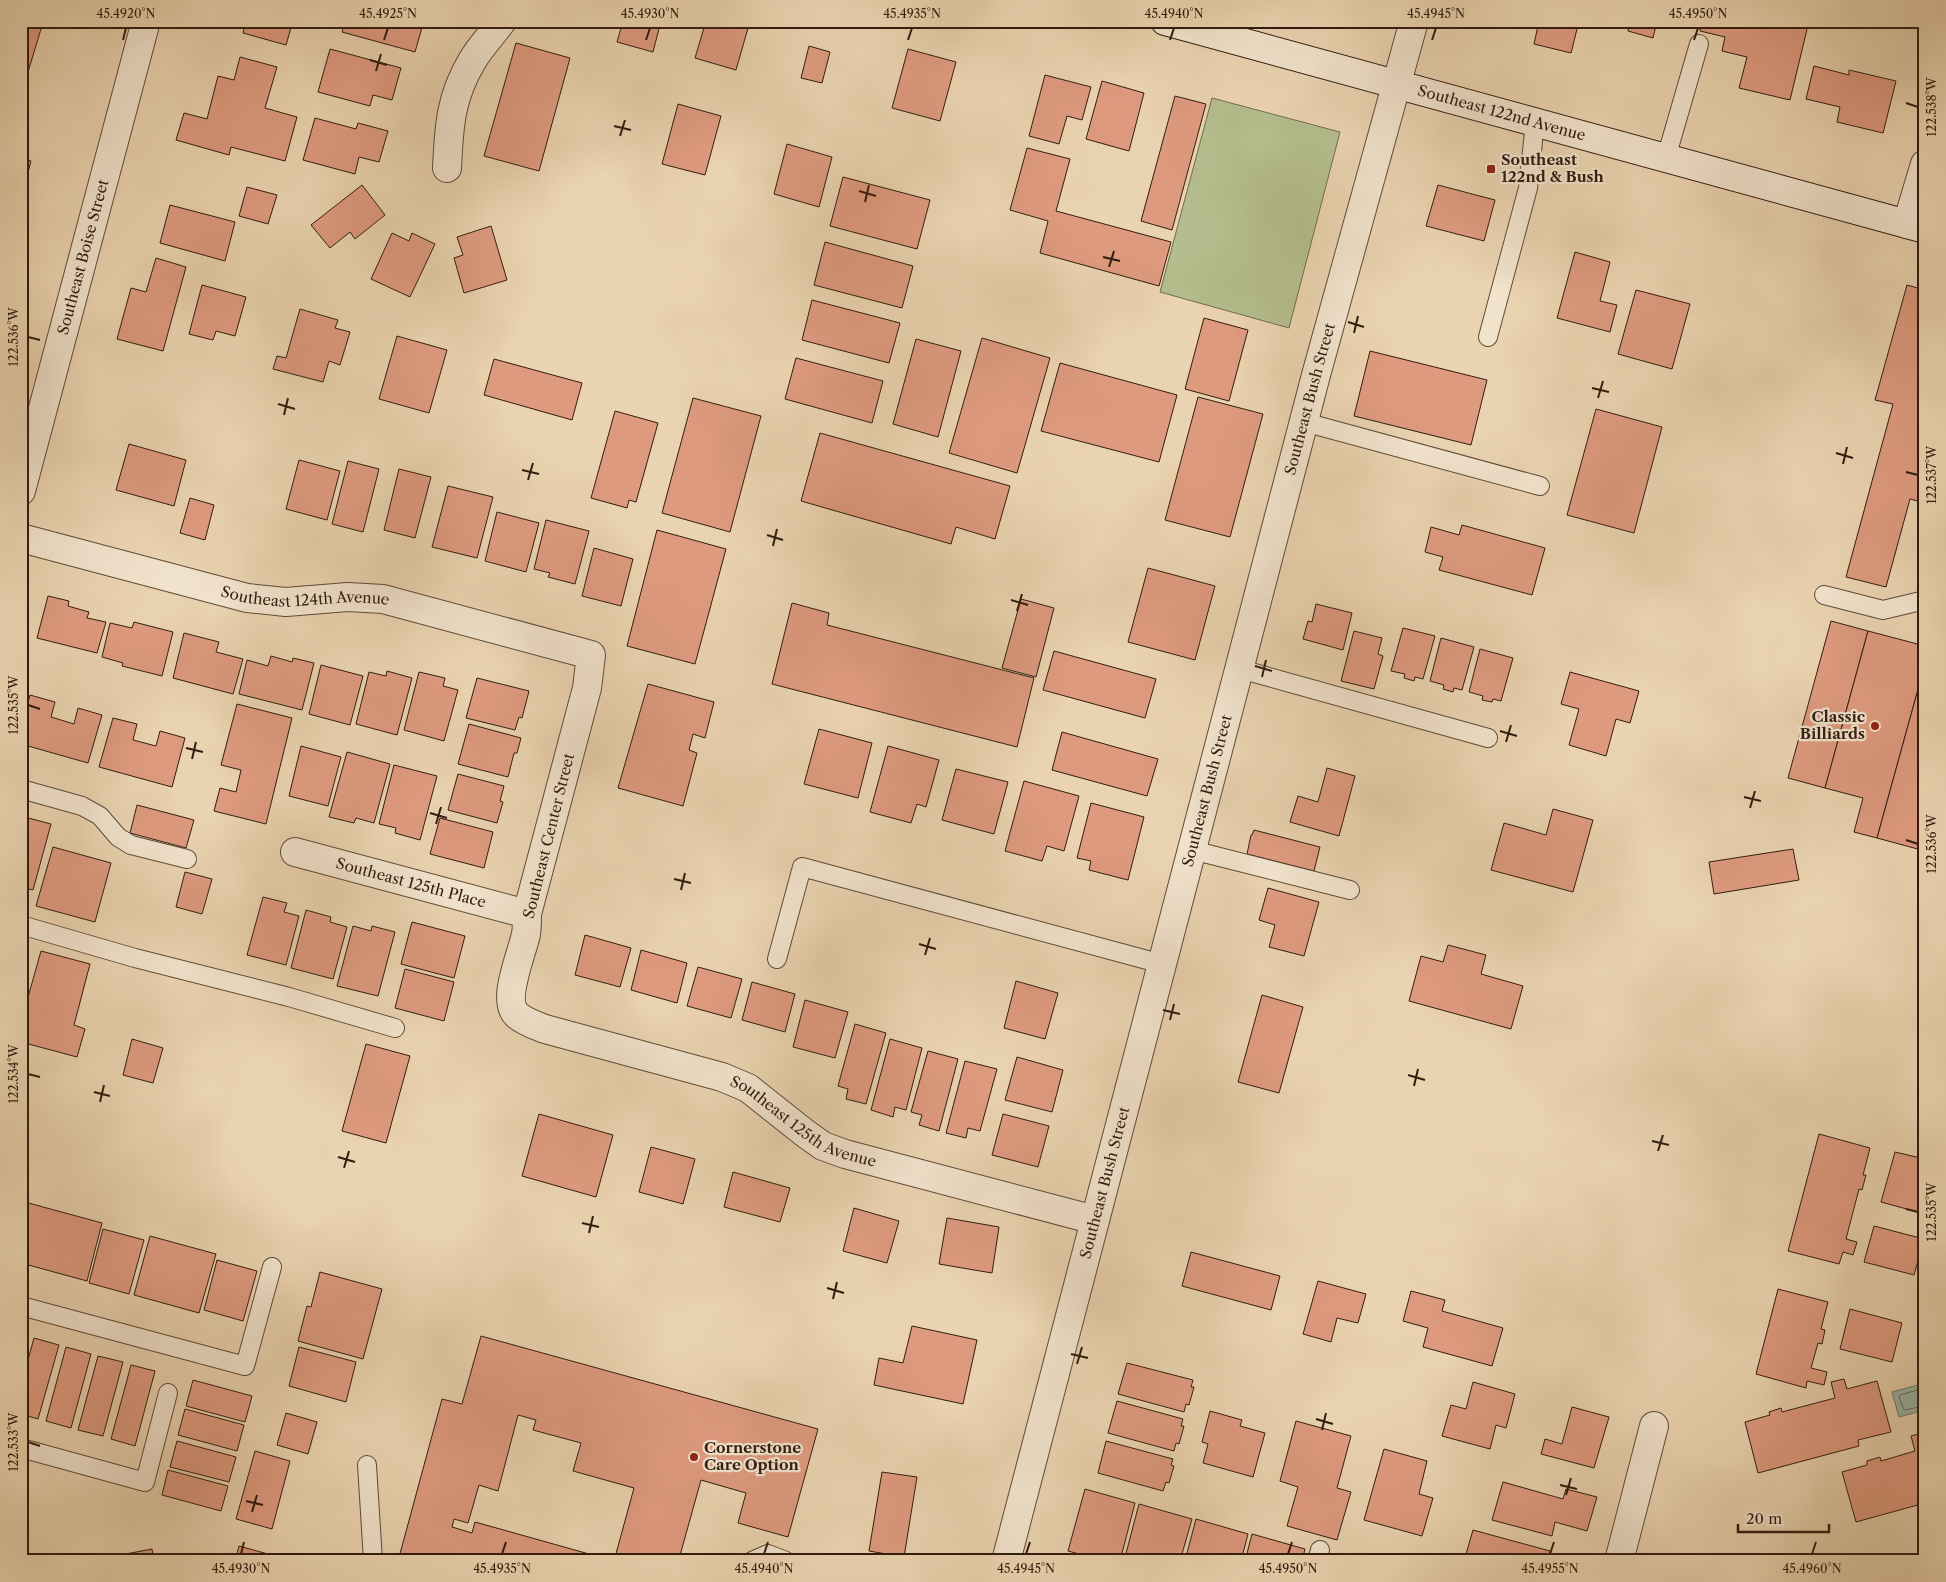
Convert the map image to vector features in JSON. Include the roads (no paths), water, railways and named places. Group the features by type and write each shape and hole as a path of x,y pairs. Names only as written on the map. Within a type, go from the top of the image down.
{"street":[{"name":"Southeast Boise Street","path":"21,491 146,21"},
{"path":"446,168 450,116 457,88 472,59 502,21"},
{"name":"Southeast 122nd Avenue","path":"1165,21 1916,226"},
{"name":"Southeast Bush Street","path":"1006,1561 1304,422 1414,21"},
{"path":"1916,226 1925,164"},
{"name":"Southeast 124th Avenue","path":"21,538 247,598 286,602 348,597 383,599 591,655"},
{"name":"Southeast Center Street","path":"516,1014 510,1004 511,990 527,932 527,914 587,688 591,655"},
{"name":"Southeast 125th Place","path":"295,852 527,914"},
{"name":"Southeast 125th Avenue","path":"516,1014 528,1022 545,1029 722,1077 748,1088 823,1146 844,1154 1095,1220"},
{"path":"1619,1561 1654,1426"}],"lane":[{"path":"1666,158 1699,44"},
{"path":"1488,337 1528,188 1535,123"},
{"path":"1304,422 1540,486"},
{"path":"1824,595 1883,610 1925,600"},
{"path":"1240,669 1488,738"},
{"path":"21,789 82,806 100,816 118,837 131,845 187,859"},
{"path":"1192,850 1350,890"},
{"path":"777,959 802,867 1162,964"},
{"path":"21,925 135,958 289,997 395,1028"},
{"path":"21,1306 245,1366 272,1267"},
{"path":"21,1448 145,1482 168,1393"},
{"path":"367,1464 373,1561"},
{"path":"752,1561 768,1554 786,1561"}],"water":[{"path":"1925,1383 1925,1410 1899,1417 1892,1392"}],"place":[{"name":"Southeast 122nd & Bush","path":"1491,169"},
{"name":"Classic Billiards","path":"1875,726"},
{"name":"Cornerstone Care Option","path":"694,1457"}]}
